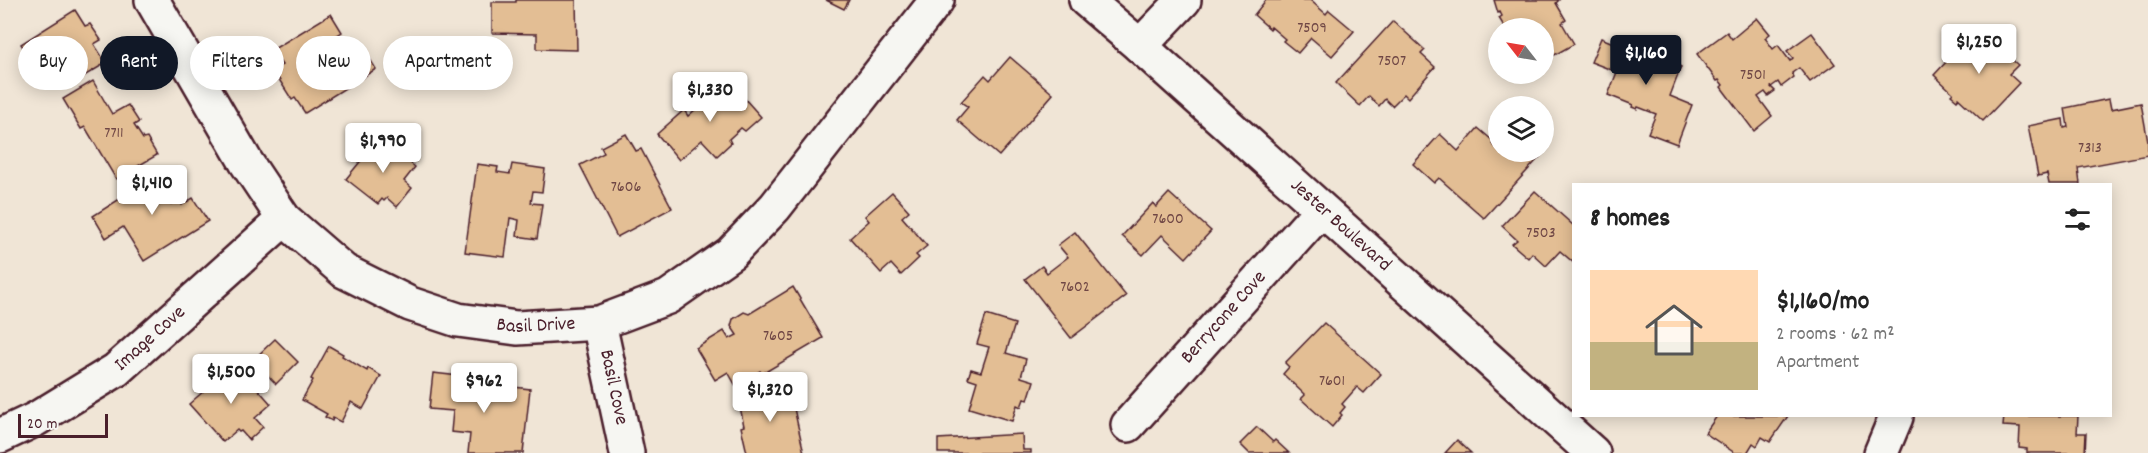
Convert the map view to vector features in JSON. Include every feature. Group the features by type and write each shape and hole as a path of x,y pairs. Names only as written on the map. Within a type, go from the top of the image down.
{"street":[{"name":"Basil Drive","path":"152,0 246,162 284,219 344,272 410,304 458,320 517,328 599,323 668,297 731,253 775,207 937,0"},
{"name":"Jester Boulevard","path":"1086,0 1593,453"},
{"path":"1140,46 1184,0"},
{"name":"Berrycone Cove","path":"1128,425 1321,210"},
{"name":"Image Cove","path":"0,436 36,419 116,370 284,219"},
{"name":"Basil Cove","path":"599,323 627,453"},
{"path":"1881,453 1896,417"}],"building":[{"path":"516,0 576,0 577,50 537,49 537,34 492,33 492,2 516,2"},
{"path":"826,0 849,0 844,9"},
{"path":"1266,0 1310,0 1326,14 1329,10 1354,31 1332,56 1311,38 1298,53 1283,41 1285,39 1254,15"},
{"path":"1494,0 1559,0 1556,3 1566,20 1562,23 1574,44 1554,55 1554,18 1499,18 1502,16 1500,12 1498,13"},
{"path":"75,10 85,26 90,24 100,39 94,44 100,54 100,67 88,74 88,36 34,36"},
{"path":"331,14 342,32 336,36 296,36 296,90 342,90 305,113 295,98 292,100 284,87 284,43"},
{"path":"1757,18 1770,34 1765,38 1773,49 1778,45 1790,61 1793,58 1787,51 1812,33 1835,64 1810,82 1799,68 1792,73 1794,77 1781,87 1778,82 1771,87 1775,91 1768,96 1765,92 1758,97 1772,116 1754,131 1721,87 1723,85 1719,80 1717,81 1697,54 1727,32 1732,39"},
{"path":"1393,21 1425,50 1421,54 1435,67 1408,98 1404,94 1392,106 1385,99 1379,106 1369,96 1360,106 1336,83"},
{"path":"1977,29 2018,65 2009,74 2019,83 1983,121 1958,98 1957,100 1951,95 1953,93 1934,75"},
{"path":"1601,38 1628,49 1629,46 1647,53 1647,51 1681,67 1670,96 1692,105 1677,144 1648,133 1656,114 1638,107 1637,109 1632,107 1633,105 1608,95 1617,72 1591,62"},
{"path":"1010,57 1053,94 999,156 957,120 968,107 961,102 985,75 990,80"},
{"path":"371,61 376,69 371,72"},
{"path":"728,80 761,117 745,131 741,128 729,139 731,143 717,156 702,140 679,160 657,134 684,110 688,116"},
{"path":"93,81 112,114 128,105 139,122 134,125 143,139 147,138 157,155 131,170 135,176 130,179 127,173 116,179 85,127 81,129 63,99 78,90 88,90 88,84"},
{"path":"2109,99 2111,109 2141,103 2148,155 2078,168 2080,183 2049,183 2047,174 2038,176 2028,126 2063,119 2064,128 2068,127 2065,108"},
{"path":"1478,128 1488,137 1488,162 1535,162 1484,218 1439,178 1434,183 1413,164 1440,134 1458,151"},
{"path":"626,134 636,151 641,149 672,208 617,237 580,165 604,153 601,147"},
{"path":"381,136 415,167 404,181 412,188 397,207 387,198 384,201 382,199 378,204 346,179"},
{"path":"477,164 498,167 497,172 510,174 512,164 545,169 542,192 533,191 531,203 542,204 537,239 517,236 519,220 510,218 505,257 465,252"},
{"path":"165,170 179,191 167,198 171,204 179,199 182,205 193,198 208,221 144,261 123,227 106,238 93,216"},
{"path":"1535,191 1572,224 1572,261 1560,251 1546,266 1532,253 1528,258 1512,244 1517,240 1502,226"},
{"path":"892,192 909,211 902,217 927,246 916,255 919,258 901,275 891,264 881,273 850,238 869,221 865,216"},
{"path":"1169,193 1211,231 1186,258 1162,235 1143,255 1122,236 1153,203 1156,207"},
{"path":"1075,232 1126,296 1071,338 1025,279 1042,266 1047,273 1068,257 1058,245"},
{"path":"793,287 823,338 762,374 760,371 748,378 751,382 743,387 741,383 736,386 728,372 715,380 696,348 724,331 729,339 737,335 731,326 733,319 744,312 749,314"},
{"path":"986,315 1015,324 1006,353 1026,359 1021,377 1034,381 1028,400 1024,399 1021,407 1017,405 1012,421 969,408 977,381 968,378 971,369 981,372 989,347 977,344"},
{"path":"1324,323 1381,374 1364,393 1357,387 1342,404 1345,407 1340,413 1342,415 1332,427 1301,399 1305,395 1283,374 1289,367 1285,363"},
{"path":"275,339 298,362 276,384 253,360"},
{"path":"329,346 367,371 368,368 381,376 363,409 351,402 341,422 333,418 332,421 325,417 327,414 302,400"},
{"path":"236,364 271,404 255,418 263,427 249,440 237,430 223,442 189,404 213,383 211,381 221,372 224,374"},
{"path":"433,373 459,376 457,389 479,391 480,383 530,389 523,453 468,453 470,434 451,432 453,411 429,409"},
{"path":"789,386 804,453 747,453 738,397"},
{"path":"1716,417 1787,417 1770,442 1762,437 1757,446 1753,443 1747,453 1735,453 1705,433"},
{"path":"2004,417 2078,417 2077,433 2086,433 2085,453 2027,453 2027,449 2019,448 2020,427 2003,426"},
{"path":"1257,427 1289,453 1249,453 1240,444"},
{"path":"1022,434 1023,450 1031,450 1031,453 938,453 938,439"},
{"path":"1457,440 1471,453 1445,453"}]}
